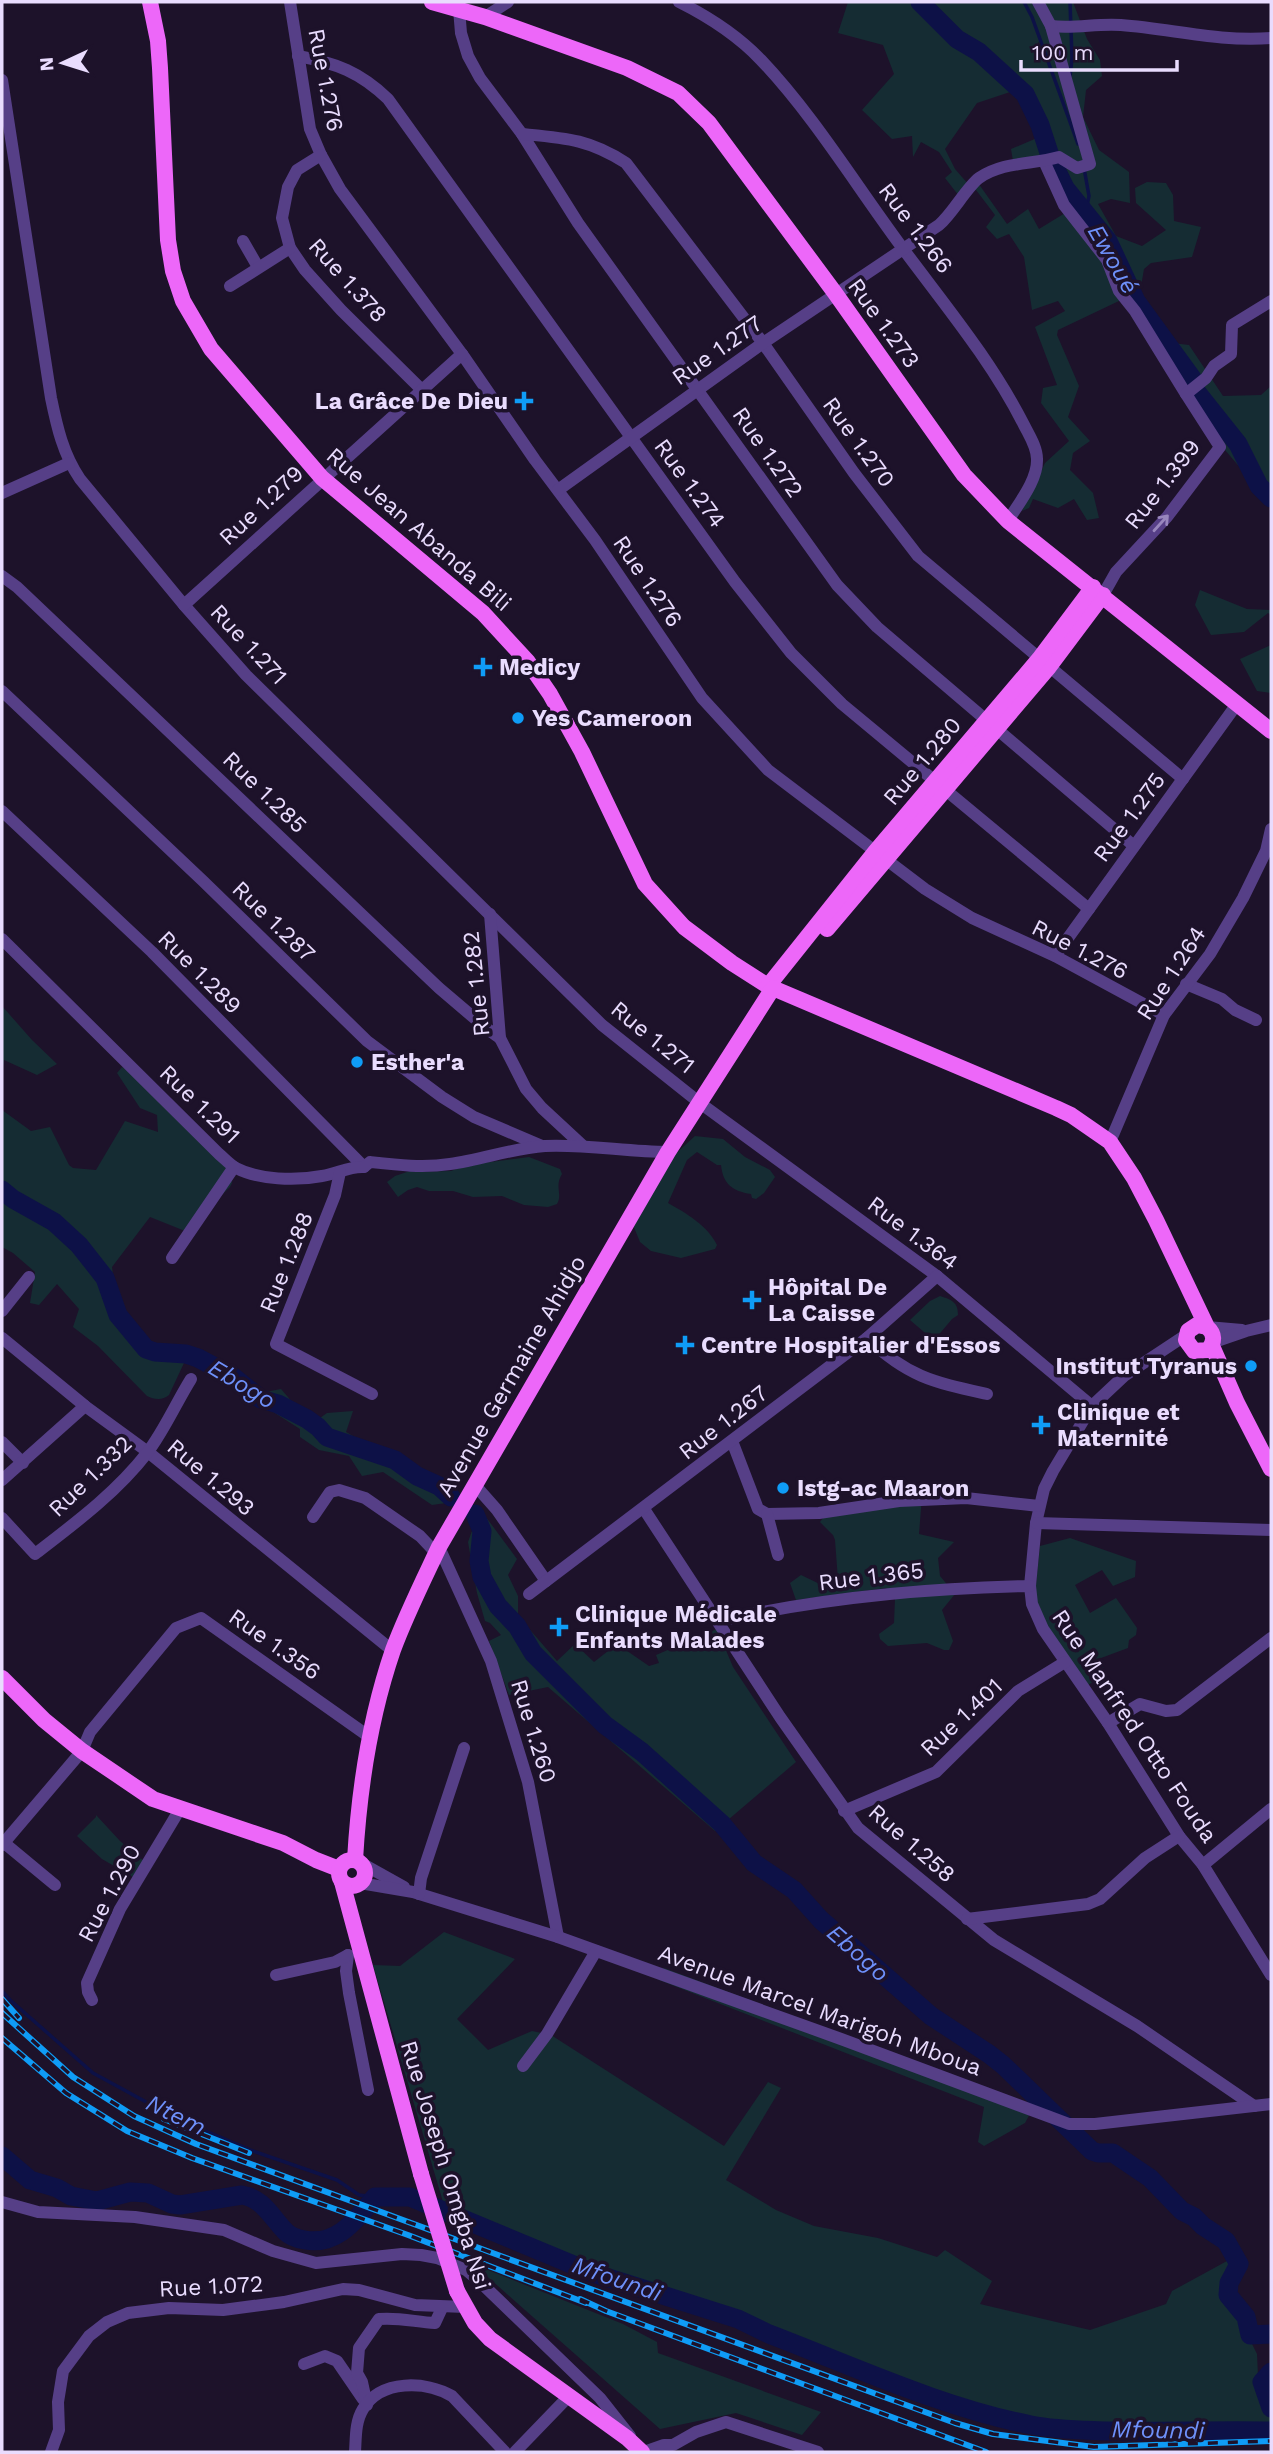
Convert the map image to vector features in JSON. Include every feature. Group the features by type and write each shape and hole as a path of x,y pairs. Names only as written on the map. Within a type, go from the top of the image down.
{"main road":[{"name":"Rue Jean Abanda Bili","path":"150,2 159,55 168,240 173,271 183,301 211,349 321,478 483,613 521,654 550,694 582,752 645,884 684,927 732,963 773,988 1064,1111 1110,1142"},
{"name":"Rue 1.273","path":"439,3 627,68 678,93 691,103 709,123 835,293 964,475 1008,521 1271,731"},
{"name":"Rue 1.280","path":"773,988 1044,663 1098,591"},
{"name":"Avenue Germaine Ahidjo","path":"351,1872 371,1738 393,1651 437,1550 668,1152 773,988"},
{"path":"1110,1142 1151,1209 1189,1289 1200,1340 1227,1383 1271,1469"},
{"path":"2,1678 44,1720 82,1751 153,1799 283,1843 316,1860 351,1872"},
{"name":"Rue Joseph Omgba Nsi","path":"351,1872 357,1934 421,2174 457,2291 465,2307 490,2339 643,2452"}],"street":[{"name":"Rue 1.276","path":"290,2 310,129 340,189 595,540 702,698 768,771 925,889 972,918 1055,956 1164,1015"},
{"path":"485,17 508,2"},
{"name":"Rue 1.266","path":"680,2 731,34 760,59 802,107 903,248 938,292 1011,400 1034,445 1037,460 1035,474 1008,521"},
{"path":"1038,2 1064,27 1108,24 1213,38 1271,38"},
{"name":"Rue 1.272","path":"459,9 461,33 468,56 493,98 522,134 578,223 837,585 877,627 1134,846"},
{"name":"Rue 1.277","path":"558,490 763,343 948,217 978,179 1009,164 1044,162 1059,158 1084,166 1064,27"},
{"name":"Rue 1.274","path":"298,56 321,60 353,71 374,85 388,99 735,582 791,653 842,704 1089,909"},
{"name":"Rue 1.271","path":"2,80 51,398 58,432 69,463 184,605 246,675 602,1025 701,1103"},
{"name":"Rue 1.270","path":"522,134 572,138 604,149 626,163 763,343 854,473 918,556 1183,779"},
{"name":"Rue 1.378","path":"321,155 297,170 288,187 282,218 290,248 304,270 341,310 422,390"},
{"path":"1044,162 1064,205 1107,260 1119,291 1188,393 1206,378 1214,366 1231,354 1232,325 1271,301"},
{"path":"243,242 258,268"},
{"path":"230,286 290,248"},
{"name":"Rue 1.279","path":"184,605 321,478 462,354"},
{"name":"Rue 1.399","path":"1116,572 1167,517 1220,447 1188,393"},
{"path":"2,493 69,463"},
{"name":"Rue 1.280","path":"1098,591 1116,572"},
{"name":"Rue 1.285","path":"2,576 193,752 439,988 500,1038"},
{"name":"Rue 1.287","path":"2,691 204,881 367,1041 442,1097 474,1117 542,1146"},
{"name":"Rue 1.275","path":"1055,956 1237,704"},
{"name":"Rue 1.289","path":"2,811 152,952 364,1167"},
{"name":"Rue 1.264","path":"1110,1142 1164,1015 1210,954 1243,898 1266,851 1271,829"},
{"name":"Rue 1.282","path":"491,914 500,1038 526,1089 542,1108 583,1146"},
{"name":"Rue 1.291","path":"2,939 234,1167 253,1174 304,1179 340,1172 352,1166 364,1167 370,1162 416,1166 451,1164 542,1146 583,1146"},
{"path":"1186,984 1222,999 1235,1010 1256,1020"},
{"name":"Rue 1.364","path":"701,1103 937,1276 1092,1406"},
{"path":"583,1146 630,1152 668,1152"},
{"path":"172,1258 234,1167"},
{"name":"Rue 1.288","path":"340,1172 330,1208 276,1344 372,1394"},
{"name":"Rue 1.267","path":"529,1594 867,1338 937,1276"},
{"path":"2,1311 29,1277"},
{"path":"1200,1340 1271,1325"},
{"name":"Rue 1.293","path":"2,1338 85,1406 148,1452 393,1651"},
{"path":"867,1338 887,1357 913,1374 987,1394"},
{"name":"Rue Manfred Otto Fouda","path":"1200,1340 1154,1356 1124,1376 1092,1406 1053,1471 1039,1506 1030,1586 1036,1617 1108,1723 1179,1836 1203,1865 1268,1960 1271,1975"},
{"name":"Rue 1.332","path":"2,1518 34,1553 83,1517 128,1475 148,1452 191,1379"},
{"path":"2,1480 85,1406"},
{"path":"732,1440 758,1509 767,1514 819,1513 899,1501 965,1498 1039,1506"},
{"path":"2,1442 23,1463"},
{"path":"474,1484 497,1510 546,1581"},
{"path":"313,1517 330,1492 340,1490 365,1498 437,1550"},
{"name":"Rue 1.258","path":"644,1509 780,1717 858,1828 994,1940 1137,2026 1254,2106"},
{"path":"767,1514 778,1555"},
{"path":"1036,1523 1271,1530"},
{"name":"Rue 1.260","path":"437,1550 491,1661 525,1770 558,1937"},
{"name":"Rue 1.365","path":"719,1621 763,1611 901,1592 1030,1586"},
{"name":"Rue 1.356","path":"82,1751 90,1732 176,1628 201,1618 371,1738"},
{"path":"1108,1723 1140,1704 1166,1711 1177,1710 1271,1638"},
{"name":"Rue 1.401","path":"844,1811 936,1772 1018,1691 1065,1662"},
{"path":"351,1872 416,1893 464,1748"},
{"path":"55,1885 2,1843 82,1751"},
{"name":"Rue 1.290","path":"92,2000 87,1983 120,1909 180,1809"},
{"path":"1203,1865 1271,1809"},
{"path":"967,1919 1088,1904 1100,1899 1145,1858 1179,1836"},
{"name":"Avenue Marcel Marigoh Mboua","path":"351,1872 558,1937 1069,2124 1095,2124 1271,2104"},
{"path":"523,2066 547,2034 596,1951"},
{"path":"276,1975 335,1962 348,1955 346,1971 368,2090"},
{"path":"2,2202 38,2213 135,2217 224,2230 273,2251 316,2263 402,2254 445,2261 466,2270 478,2280 600,2398 643,2452 673,2445 696,2432 726,2422 818,2452"},
{"name":"Rue 1.072","path":"51,2452 59,2430 58,2402 63,2371 89,2336 107,2322 128,2313 169,2308 223,2310 284,2302 343,2289 359,2290 415,2305 465,2307"},
{"path":"367,2405 357,2373 359,2348 379,2319 394,2317 411,2322 435,2323 442,2308"},
{"path":"304,2364 325,2356 337,2361 367,2405"},
{"path":"355,2452 356,2427 363,2409 377,2395 395,2387 413,2385 442,2390 452,2396 505,2452"},
{"path":"514,2452 569,2396"}],"shaded area":[{"path":"848,2 1073,2 1087,39 1100,60 1102,76 1086,90 1083,117 1099,150 1129,172 1130,203 1111,199 1098,204 1116,236 1142,246 1166,230 1136,203 1135,188 1147,182 1166,183 1173,195 1174,221 1201,227 1192,257 1151,263 1144,269 1139,298 1172,343 1189,345 1223,396 1261,395 1271,386 1271,504 1225,450 1220,438 1121,300 1058,330 1057,335 1079,386 1068,417 1090,441 1073,453 1070,470 1093,493 1099,518 1087,520 1074,499 1058,508 1033,499 1029,508 1022,511 1045,463 1069,441 1041,403 1043,388 1057,385 1035,327 1065,311 1058,301 1032,310 1024,257 1009,234 997,239 986,227 995,215 976,190 959,196 945,178 952,172 939,152 921,142 913,157 912,136 892,139 862,110 894,74 883,45 838,33","holes":["1013,91 1022,102 1037,138 1011,149 1013,161 1046,157 1070,210 1039,229 1028,209 1007,224 976,180 969,185 955,169 945,149 977,103"]},
{"path":"1200,590 1247,609 1271,610 1271,615 1268,613 1244,632 1211,635 1195,605"},
{"path":"1271,645 1271,693 1257,691 1240,659"},
{"path":"2,1006 57,1064 37,1075 4,1060 2,1074"},
{"path":"122,1067 231,1169 230,1187 185,1231 150,1217 112,1267 116,1297 148,1346 197,1352 217,1360 260,1393 281,1389 300,1411 320,1418 327,1413 353,1411 346,1432 402,1464 433,1477 446,1503 432,1505 383,1472 362,1476 349,1456 319,1450 300,1437 300,1429 199,1365 184,1363 167,1397 159,1399 147,1396 98,1346 73,1327 79,1309 57,1284 39,1305 30,1303 35,1272 2,1247 2,1110 31,1131 50,1127 69,1165 73,1168 96,1170 125,1121 158,1132 157,1115 140,1108 117,1073"},
{"path":"695,1136 723,1139 745,1157 770,1170 775,1177 764,1193 756,1199 752,1198 751,1194 739,1191 726,1182 721,1165 697,1152 687,1160 668,1203 702,1226 717,1245 715,1249 681,1258 651,1251 640,1242 631,1220 673,1156"},
{"path":"529,1157 560,1169 562,1174 557,1204 548,1207 524,1205 502,1196 473,1197 453,1191 429,1191 417,1187 398,1197 387,1182 413,1170 451,1171 467,1165"},
{"path":"940,1296 953,1302 958,1315 936,1338 931,1338 910,1320 930,1301"},
{"path":"904,1493 922,1496 919,1534 954,1542 938,1558 940,1576 955,1594 942,1610 953,1641 949,1650 927,1643 888,1646 880,1639 879,1634 894,1623 895,1599 886,1588 796,1600 790,1583 801,1575 826,1587 838,1580 835,1540 820,1522 823,1518 899,1501"},
{"path":"480,1509 517,1559 508,1575 518,1596 518,1616 557,1661 575,1644 594,1662 617,1644 649,1666 659,1663 656,1655 717,1629 733,1667 796,1762 715,1831 548,1687 509,1695 489,1641 501,1635 485,1621 468,1542"},
{"path":"1070,1538 1136,1561 1135,1577 1113,1586 1102,1570 1075,1585 1090,1613 1116,1598 1137,1628 1136,1635 1129,1640 1128,1648 1101,1658 1105,1674 1088,1685 1040,1619 1035,1594 1040,1546"},
{"path":"96,1815 120,1841 144,1861 133,1877 102,1859 77,1836"},
{"path":"444,1932 515,1959 457,2019 488,2050 532,2031 551,2035 724,2146 768,2082 781,2088 726,2180 776,2210 814,2226 878,2238 937,2257 945,2250 992,2281 980,2304 1090,2330 1166,2304 1172,2291 1227,2261 1235,2264 1225,2292 1228,2303 1242,2315 1247,2334 1257,2354 1258,2376 1263,2391 1271,2400 1271,2431 1085,2431 1038,2426 999,2417 960,2406 769,2334 738,2319 593,2273 446,2212 373,1965 400,1966"},
{"path":"664,1968 1034,2106 1025,2123 984,2146 978,2142 984,2107 659,1980 656,1972"},
{"path":"473,2264 623,2324 657,2342 658,2353 821,2412 802,2435 736,2413 660,2429"}],"waterway":[{"name":"Ewoué","path":"920,2 957,39 979,52 1025,94 1065,188 1108,241 1136,301 1192,378 1195,390 1238,444 1259,486 1271,498"},
{"path":"1024,2 1032,17 1078,144"},
{"path":"1070,2 1070,77"},
{"path":"1084,168 1089,196 1086,211"},
{"name":"Ebogo","path":"2,1190 54,1222 79,1245 105,1278 118,1315 146,1349 198,1358 232,1376 261,1399 278,1404 307,1419 327,1437 395,1460 417,1476 439,1486 451,1497"},
{"name":"Ebogo","path":"475,1514 482,1531 479,1561 482,1577 498,1606 517,1626 533,1653 605,1725 642,1752 722,1824 754,1863 794,1890 821,1920 931,2016 1003,2065 1092,2151 1113,2153 1150,2178 1182,2211 1226,2241 1239,2264 1229,2283 1228,2295 1246,2317 1250,2335 1271,2334"},
{"name":"Ntem","path":"2,1991 93,2073 201,2129 253,2151 337,2180 359,2195 375,2197"},
{"name":"Mfoundi","path":"2,2156 30,2180 57,2188 71,2196 97,2201 130,2192 148,2193 180,2205 242,2195 250,2197 262,2205 288,2234 305,2240 317,2241 337,2235 353,2222 375,2197 410,2197 593,2273 738,2319 898,2385 998,2418 1040,2427 1078,2430 1271,2431"},
{"name":"Ebogo","path":"1271,2372 1262,2382 1271,2408"}],"railway":[{"path":"2,1999 19,2018"},
{"path":"2,2013 73,2077 134,2116 196,2144 955,2423 993,2434 1094,2447 1271,2441"},
{"path":"2,2038 66,2093 127,2131 192,2158 408,2235 586,2303"},
{"path":"164,2119 249,2153"},
{"path":"580,2299 986,2452"}],"place":[{"name":"La Grâce De Dieu","path":"524,401"},
{"name":"Medicy","path":"483,667"},
{"name":"Yes Cameroon","path":"518,718"},
{"name":"Esther'a","path":"357,1062"},
{"name":"Hôpital De La Caisse","path":"752,1300"},
{"name":"Centre Hospitalier d'Essos","path":"685,1345"},
{"name":"Institut Tyranus","path":"1251,1366"},
{"name":"Clinique et Maternité","path":"1041,1425"},
{"name":"Istg-ac Maaron","path":"783,1488"},
{"name":"Clinique Médicale Enfants Malades","path":"559,1627"}]}
